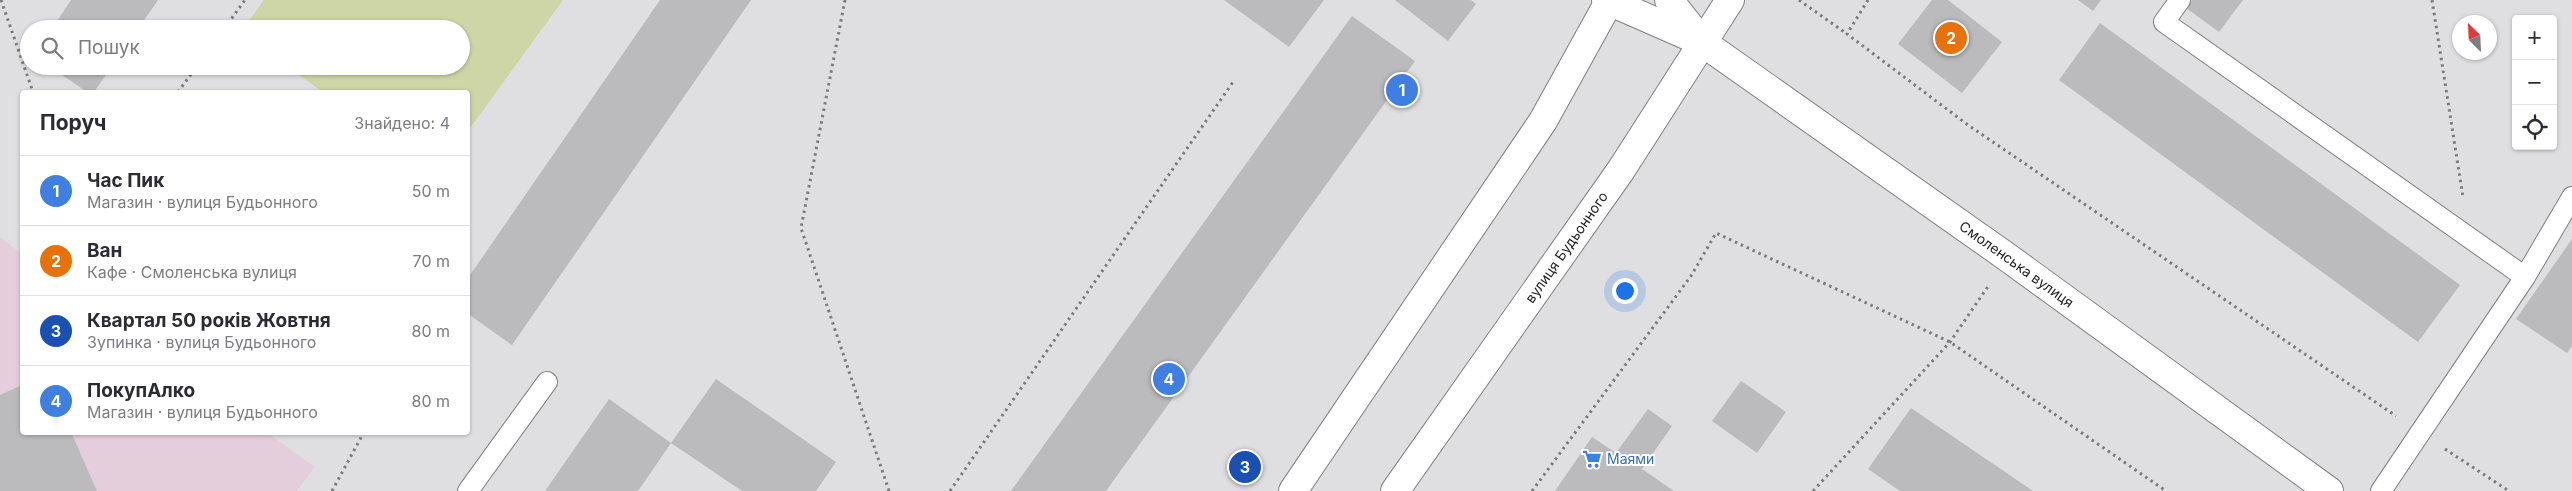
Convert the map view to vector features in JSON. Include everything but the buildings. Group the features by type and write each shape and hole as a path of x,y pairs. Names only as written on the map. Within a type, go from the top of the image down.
{"main road":[{"name":"Смоленська вулиця","path":"1669,0 1702,42"},
{"name":"вулиця Будьонного","path":"1395,491 1621,170 1730,0"},
{"name":"Смоленська вулиця","path":"1609,1 1702,42 2007,258 2329,491"},
{"path":"1292,491 1543,120 1609,1"}],"lane":[{"path":"2180,0 2164,22 2525,277"},
{"path":"2381,491 2422,434 2525,277 2572,197"},
{"path":"468,491 547,382"}],"path":[{"path":"1,0 20,55"},
{"path":"231,20 245,0"},
{"path":"845,0 801,228 889,491"},
{"path":"1799,0 1968,125 2422,434 2509,491"},
{"path":"1847,34 1868,0"},
{"path":"2432,0 2469,238"},
{"path":"27,75 32,90"},
{"path":"179,90 190,75"},
{"path":"950,491 1233,82"},
{"path":"1532,491 1692,276 1716,233 1950,342 2166,491"},
{"path":"1813,491 1950,342 2007,258"},
{"path":"332,491 362,435"}],"shaded area":[{"path":"0,237 20,252 20,435 271,435 315,467 297,491 0,491"}],"green space":[{"path":"264,0 563,0 470,128 470,90 320,90 299,75 470,75 470,20 250,20"}],"place":[{"name":"Ван","path":"1951,38"},
{"name":"Час Пик","path":"1402,90"},
{"name":"ПокупАлко","path":"1169,379"},
{"name":"Маями","path":"1592,459"},
{"name":"Квартал 50 років Жовтня","path":"1245,467"}]}
